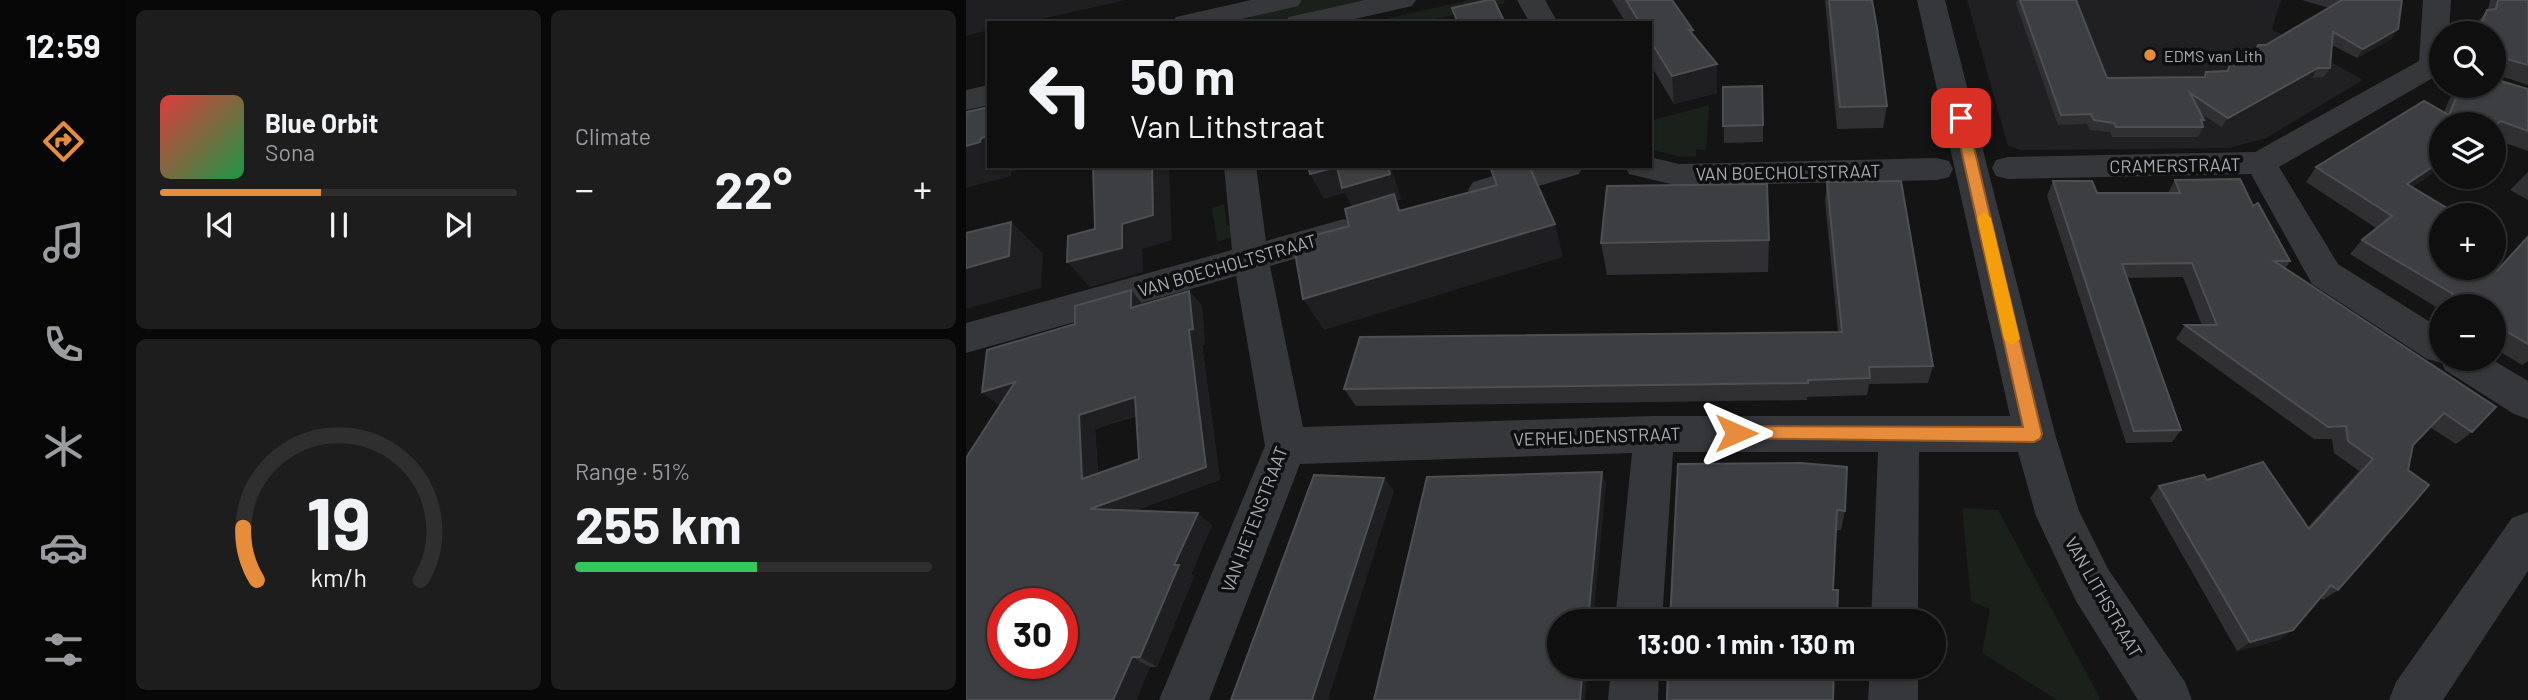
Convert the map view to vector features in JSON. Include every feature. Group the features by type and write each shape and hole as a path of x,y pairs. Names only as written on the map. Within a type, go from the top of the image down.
{"street":[{"path":"1204,21 1223,19 1288,0"},
{"path":"1308,21 1402,0"},
{"path":"1531,0 1543,21"},
{"name":"VAN LITHSTRAAT","path":"1931,0 2034,434 2058,516 2092,585 2167,700"},
{"path":"2437,0 2437,21"},
{"path":"966,74 987,69"},
{"name":"CRAMERSTRAAT","path":"2008,168 2260,163 2429,70"},
{"path":"966,100 987,95"},
{"path":"2260,163 2325,274 2429,340"},
{"name":"VAN HETENSTRAAT","path":"1184,700 1286,446 1251,259 1240,168"},
{"path":"1462,197 1560,168"},
{"name":"VAN BOECHOLTSTRAAT","path":"1649,168 1679,175 1937,169"},
{"name":"VAN BOECHOLTSTRAAT","path":"966,338 1370,225"},
{"path":"2478,371 2528,402"},
{"path":"1895,609 1899,432"},
{"path":"1640,609 1654,434"},
{"name":"VERHEIJDENSTRAAT","path":"1286,446 1654,434 2034,434"},
{"path":"2414,700 2528,533"},
{"path":"1633,700 1634,679"},
{"path":"1893,700 1894,679"}],"shaded area":[{"path":"1304,0 1391,0 1297,21 1251,21 1249,12"},
{"path":"1468,0 1504,0 1505,3 1428,21 1378,21"},
{"name":"EDMS van Lith","path":"1967,0 2281,0 2272,29 2363,80 2266,138 2229,148 2020,150 2008,146"},
{"path":"1709,105 1706,150 1696,149 1696,156 1681,157 1652,150 1652,120"},
{"path":"1224,204 1227,225 1231,227 1233,237 1217,242 1212,208"},
{"path":"1962,508 1998,510 2101,700 2057,700 1982,653 1990,609 1971,601"}],"building":[{"path":"1494,0 1504,21 1457,21 1452,8"},
{"path":"1626,0 1672,0 1693,30 1689,30 1717,64 1672,76 1652,43 1652,21 1639,21"},
{"path":"1829,0 1872,0 1887,106 1840,107"},
{"path":"2020,0 2076,0 2107,78 2205,77 2206,72 2228,71 2232,59 2254,58 2258,45 2266,45 2342,0 2402,0 2398,29 2363,49 2333,32 2330,68 2318,68 2228,118 2190,93 2204,120 2201,120 2203,127 2116,127 2114,123 2094,120 2091,114 2061,115"},
{"path":"2498,0 2528,0 2528,65 2506,60 2506,21 2482,21 2487,10 2496,9"},
{"path":"2506,83 2528,89 2528,131 2506,123 2506,112 2450,112 2456,98 2506,98"},
{"path":"1762,86 1763,125 1723,126 1723,87"},
{"path":"2424,101 2444,112 2429,112 2429,169 2407,184 2438,203 2429,203 2429,280 2362,240 2392,216 2316,167"},
{"path":"987,107 987,136 981,138 980,142 966,146 966,112"},
{"path":"1093,168 1152,168 1153,215 1122,224 1122,248 1067,262 1068,236 1095,229"},
{"path":"1308,168 1333,168 1310,174"},
{"path":"1337,168 1388,168 1390,174 1342,188"},
{"path":"1490,168 1530,168 1555,224 1303,299 1293,241 1349,226 1345,209 1394,194 1399,211 1497,185"},
{"path":"2240,179 2253,206 2258,203 2290,261 2274,261 2429,363 2429,371 2441,371 2496,407 2472,432 2444,413 2413,445 2408,470 2429,485 2407,511 2338,590 2331,585 2293,630 2250,642 2159,486 2204,475 2207,480 2263,462 2309,529 2373,459 2348,441 2346,426 2328,427 2185,325 2217,325 2192,263 2122,264 2181,430 2134,431 2053,181 2092,181 2097,193 2180,193 2175,180"},
{"path":"1901,181 1933,366 1869,367 1870,378 1808,380 1808,383 1344,389 1360,337 1842,332 1827,182"},
{"path":"1767,184 1769,240 1601,243 1607,186"},
{"path":"1011,222 1009,256 966,268 966,233"},
{"path":"2528,237 2528,344 2506,331 2506,294 2453,294 2429,280 2506,280 2506,261"},
{"path":"1131,290 1131,308 1189,291 1193,329 1189,330 1206,467 1090,509 1198,513 1174,565 1179,565 1140,657 1132,657 1113,700 966,700 966,458 1015,382 982,392 987,350 1075,324 1075,306","holes":["1135,397 1139,459 1082,479 1079,415"]},
{"path":"1801,463 1847,467 1845,511 1837,510 1833,590 1838,590 1837,609 1671,609 1678,464"},
{"path":"1602,472 1589,609 1547,609 1547,679 1582,679 1580,700 1374,700 1427,477"},
{"path":"1314,475 1384,478 1312,700 1231,700"},
{"path":"1668,679 1834,679 1833,700 1667,700"}],"slow traffic":[{"path":"1984,218 2012,339"}],"place":[{"name":"EDMS van Lith","path":"2150,55"}],"route":[{"path":"1736,433 2034,434 1961,118"}]}
